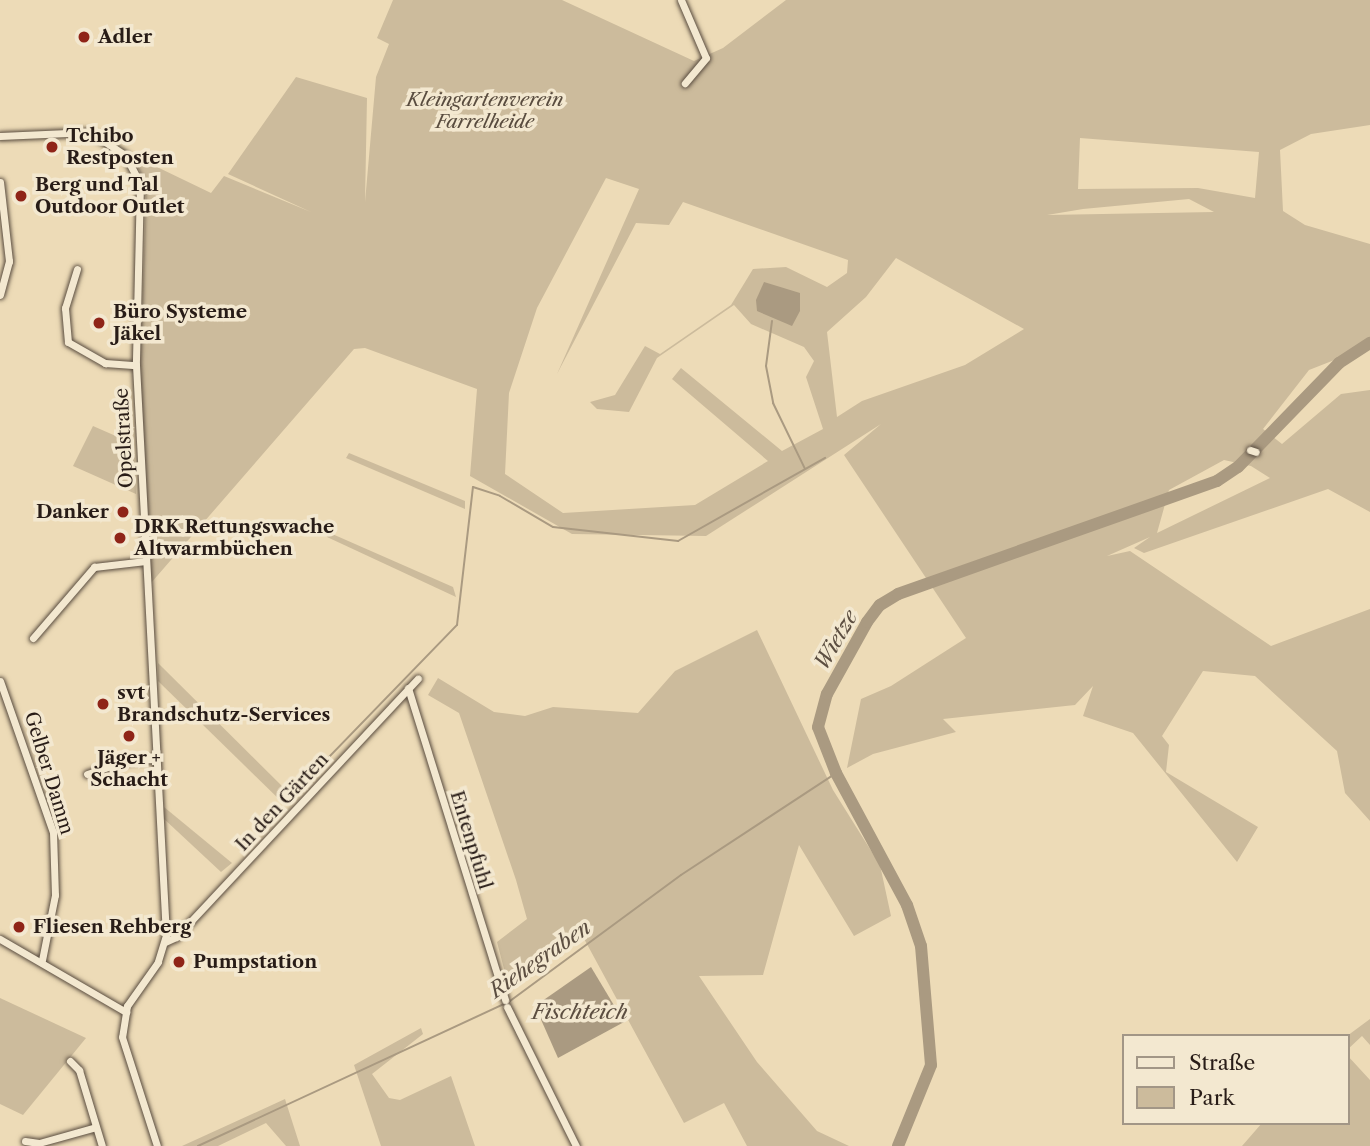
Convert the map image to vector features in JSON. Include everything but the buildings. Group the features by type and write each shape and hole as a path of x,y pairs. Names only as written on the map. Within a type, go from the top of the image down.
{"street":[{"path":"681,0 706,58 685,83"},
{"name":"Opelstraße","path":"0,136 79,130 108,142 131,164 141,194 136,365 164,942 158,961 126,1013"},
{"path":"0,182 9,261 0,295"},
{"path":"77,269 65,307 68,342 105,363 136,365"},
{"path":"33,638 94,567 146,561"},
{"name":"In den Gärten","path":"164,942 176,937 418,678"},
{"name":"Gelber Damm","path":"0,681 53,832 55,895 42,960"},
{"name":"Entenpfuhl","path":"408,688 506,1004 576,1146"},
{"path":"87,774 129,760 156,759"},
{"path":"0,939 42,960 109,1007 126,1013 122,1037 157,1146"},
{"path":"70,1061 79,1070 102,1146"},
{"path":"25,1141 39,1143 96,1128"}],"green space":[{"name":"Kleingartenverein Farrelheide","path":"393,0 562,0 694,61 723,48 786,0 1370,0 1370,125 1311,134 1280,150 1283,211 1305,225 1370,244 1370,346 1309,370 1263,429 1282,444 1341,394 1370,390 1370,512 1328,489 1144,553 1134,548 1150,537 1107,556 1130,551 1271,646 1370,609 1370,821 1345,793 1337,751 1255,676 1203,671 1162,736 1169,745 1166,772 1258,827 1237,862 1133,733 1083,716 1093,686 1075,705 943,719 956,732 873,754 847,768 861,699 891,686 966,638 844,455 881,424 706,536 572,534 470,476 477,389 365,348 354,349 151,583 140,373 146,198 140,171 128,153 211,193 224,176 311,212 228,174 296,77 367,98 365,202 376,77 389,44 377,38","holes":["1080,138 1259,152 1255,198 1198,188 1078,189","606,178 639,189 557,374 636,223 669,225 683,202 848,260 847,273 827,287 786,267 753,269 731,305 660,354 645,346 615,395 590,402 597,409 629,412 657,358 734,305 751,324 804,347 814,361 806,377 823,429 782,451 681,368 672,379 768,461 695,505 563,513 505,474 509,393 537,308","1189,199 1214,212 1047,215","896,258 1024,329 965,365 862,401 837,417 827,332 866,297","1224,460 1251,466 1270,478 1157,533 1169,490"]},
{"path":"93,426 134,444 136,494 73,466"},
{"path":"349,453 465,501 465,509 346,458"},
{"path":"330,533 453,587 456,597 327,537"},
{"path":"757,630 833,790 880,865 891,916 854,936 799,845 763,975 699,976 757,1062 817,1131 849,1146 747,1146 724,1103 684,1123 582,935 510,992 497,942 527,919 459,713 428,695 438,678 494,712 525,716 553,707 638,713 675,671"},
{"path":"158,663 289,793 285,805 158,681"},
{"path":"164,807 232,863 221,872 163,818"},
{"path":"0,998 86,1038 23,1115 0,1104"},
{"path":"1370,1019 1370,1045 1362,1036 1349,1048 1349,1035"},
{"path":"421,1028 423,1034 372,1074 389,1098 400,1100 451,1076 475,1146 381,1146 354,1065"},
{"path":"1349,1057 1370,1080 1370,1146 1242,1146 1260,1125 1349,1125"},
{"path":"285,1099 300,1146 286,1146 266,1123 218,1146 182,1146"}],"water":[{"path":"764,282 800,293 800,311 792,326 757,311 756,300"},
{"name":"Fischteich","path":"591,967 624,1022 558,1058 535,1006"}],"waterway":[{"path":"772,321 766,366 773,403 805,469"},
{"name":"Wietze","path":"898,1146 931,1065 921,946 907,905 836,773 818,727 827,694 867,622 880,605 898,594 1217,481 1238,467 1339,363 1370,343"},
{"path":"297,790 457,625 473,487 500,496 553,527 678,541 825,458"},
{"name":"Riehegraben","path":"198,1146 510,1001 681,875 836,773"}],"place":[{"name":"Adler","path":"84,37"},
{"name":"Tchibo Restposten","path":"52,147"},
{"name":"Berg und Tal Outdoor Outlet","path":"21,196"},
{"name":"Büro Systeme Jäkel","path":"99,323"},
{"name":"Danker","path":"123,512"},
{"name":"DRK Rettungswache Altwarmbüchen","path":"120,538"},
{"name":"svt Brandschutz-Services","path":"103,704"},
{"name":"Jäger + Schacht","path":"129,736"},
{"name":"Fliesen Rehberg","path":"19,927"},
{"name":"Pumpstation","path":"179,962"}]}
